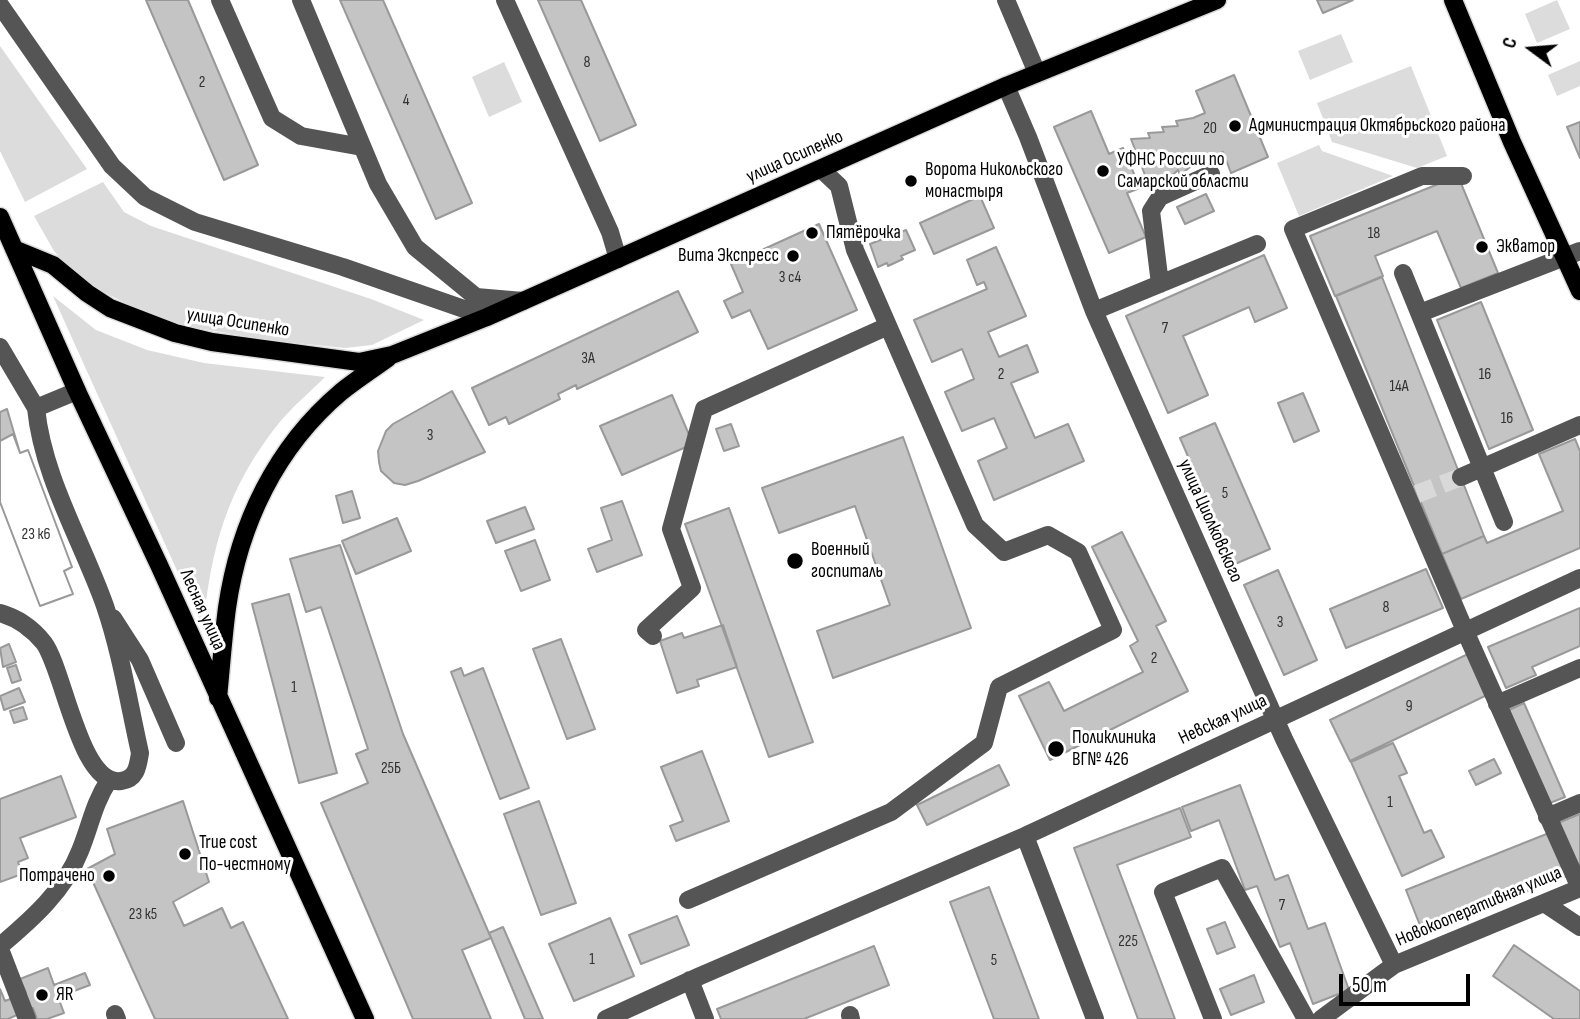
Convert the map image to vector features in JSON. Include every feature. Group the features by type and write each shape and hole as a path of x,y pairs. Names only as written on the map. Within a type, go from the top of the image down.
{"main road":[{"name":"улица Осипенко","path":"14,249 52,264 110,308 175,334 212,342 359,362 392,355 487,317 1006,86 1217,0"},
{"path":"1453,0 1512,142 1573,253 1580,291"},
{"name":"Лесная улица","path":"0,217 365,1019"},
{"name":"улица Осипенко","path":"218,698 230,594 241,543 261,493 288,448 314,418 342,392 392,355"}],"street":[{"path":"220,0 272,118 301,136 362,147"},
{"path":"301,0 377,184 415,247 476,297 523,301"},
{"path":"505,0 610,232 618,259"},
{"path":"1006,0 1037,73"},
{"path":"0,5 112,166 145,197 195,222 487,317"},
{"name":"улица Циолковского","path":"1006,86 1094,311 1275,719 1394,965"},
{"path":"688,900 891,812 984,743 999,687 1113,630 1078,552 1048,535 1004,552 975,525 855,250 839,186 821,169"},
{"path":"1160,284 1151,211 1160,197 1211,174"},
{"path":"1463,176 1422,176 1293,229 1413,496 1466,633 1580,888"},
{"path":"1094,311 1257,244"},
{"path":"1420,313 1573,253"},
{"path":"1402,273 1504,522"},
{"path":"653,636 646,630 692,588 671,529 704,409 888,326"},
{"path":"0,347 36,408 43,451 105,607 140,753 137,771 130,778 120,782 109,780 100,774 88,755 57,668 45,644 29,626 0,613"},
{"path":"36,408 77,391"},
{"path":"1461,477 1580,425"},
{"name":"Невская улица","path":"606,1019 690,980 1025,836 1580,578"},
{"path":"105,607 140,660 176,743"},
{"path":"1497,704 1580,668"},
{"path":"27,1019 0,948 31,920 68,876 81,850 96,800 109,780"},
{"path":"1547,817 1580,803"},
{"path":"1025,836 1095,1019"},
{"path":"1213,1019 1163,892 1222,868 1306,1019"},
{"name":"Новокооперативная улица","path":"1321,1019 1394,965 1580,888"},
{"path":"1544,903 1580,927"},
{"path":"690,980 705,1019"}],"shaded area":[{"path":"1557,0 1570,29 1537,43 1525,14"},
{"path":"1341,34 1353,62 1310,80 1298,51"},
{"path":"0,46 87,169 25,202 0,151"},
{"path":"1580,61 1580,86 1557,96 1548,75"},
{"path":"504,62 522,102 489,117 472,77"},
{"path":"1411,66 1447,156 1417,168 1332,142 1317,103"},
{"path":"1319,145 1322,151 1393,176 1299,216 1277,163"},
{"path":"103,182 124,212 151,226 371,299 424,320 372,345 345,348 267,340 186,326 129,305 73,273 54,251 34,216"},
{"path":"53,296 96,330 147,350 204,363 325,377 279,423 246,471 234,495 217,545 203,628"}],"building":[{"path":"146,0 188,0 258,165 224,180"},
{"path":"340,0 383,0 472,203 436,219"},
{"path":"538,0 581,0 636,125 600,141"},
{"path":"1317,0 1353,0 1323,13"},
{"path":"1234,75 1268,157 1231,173 1223,152 1197,167 1194,164 1180,175 1178,170 1166,181 1164,176 1150,188 1131,139 1150,138 1148,133 1164,132 1162,127 1178,126 1176,121 1205,113 1196,91"},
{"name":"УФНС России по Самарской области","path":"1091,111 1109,154 1123,148 1140,188 1127,193 1146,237 1109,253 1054,127"},
{"path":"1580,122 1580,158 1567,127"},
{"path":"1458,176 1498,273 1461,288 1437,231 1375,256 1383,276 1335,296 1310,236"},
{"path":"1206,194 1214,211 1185,224 1177,207"},
{"path":"980,196 994,228 934,254 920,223"},
{"path":"819,224 857,310 768,349 750,310 732,318 724,301 743,292 731,264"},
{"path":"906,230 915,250 888,266 887,263 878,267 870,244"},
{"path":"996,247 1026,316 988,332 999,357 1027,345 1038,372 1011,383 1035,438 1068,424 1084,461 994,500 978,461 1007,448 994,418 962,431 945,392 974,379 962,349 932,362 914,320 987,289 984,282 977,285 967,260"},
{"path":"1264,255 1287,308 1255,322 1249,307 1183,336 1208,395 1168,413 1126,316"},
{"path":"1382,277 1484,536 1442,554 1336,296"},
{"path":"678,291 698,332 577,389 576,385 558,394 560,399 509,424 506,417 489,425 472,388"},
{"path":"1481,302 1533,430 1489,449 1437,320"},
{"path":"452,391 485,452 418,481 405,485 394,483 381,471 379,462 378,451 386,431 393,424"},
{"path":"1303,393 1319,431 1294,442 1278,403"},
{"path":"672,395 693,444 622,475 600,426"},
{"path":"7,409 20,453 28,450 72,567 64,571 73,594 40,606 0,502 0,412"},
{"path":"1215,423 1270,549 1235,564 1180,438"},
{"path":"731,424 739,446 724,451 716,429"},
{"path":"13,434 20,453 28,450 72,567 64,571 73,594 40,606 0,502 0,441"},
{"path":"903,437 971,628 833,678 817,631 890,605 855,506 779,533 762,488"},
{"path":"1575,439 1580,451 1580,548 1461,599 1442,554 1484,536 1487,543 1563,511 1539,454"},
{"path":"352,491 360,518 343,523 336,496"},
{"path":"622,501 642,555 597,572 588,549 612,540 601,508"},
{"path":"525,507 534,529 496,543 487,521"},
{"path":"729,508 813,742 769,757 685,524"},
{"path":"397,518 411,551 356,574 342,541"},
{"path":"1122,532 1166,621 1156,626 1188,691 1050,760 1019,696 1049,682 1064,711 1143,672 1130,646 1138,641 1092,547"},
{"path":"535,540 550,580 521,591 505,551"},
{"path":"340,545 403,734 491,938 462,950 491,1019 413,1019 321,803 368,783 356,754 368,749 321,607 306,612 290,559"},
{"path":"1426,569 1443,608 1346,648 1330,609"},
{"path":"1278,570 1317,660 1284,675 1244,585"},
{"path":"289,594 337,773 299,783 252,604"},
{"path":"1580,608 1580,646 1532,667 1536,675 1506,688 1488,647"},
{"path":"723,625 737,667 697,680 699,686 677,693 660,641 682,633 684,638"},
{"path":"561,639 595,729 567,739 533,649"},
{"path":"9,644 16,662 3,667 0,648"},
{"path":"1468,654 1487,695 1350,761 1330,720"},
{"path":"16,665 21,680 12,683 7,668"},
{"path":"461,668 464,676 483,668 529,788 500,799 451,672"},
{"path":"19,688 25,702 4,710 0,696"},
{"path":"1524,703 1565,797 1550,803 1509,710"},
{"path":"23,707 27,719 14,723 10,711"},
{"path":"1393,743 1407,773 1399,776 1424,833 1431,830 1444,857 1402,876 1351,762"},
{"path":"702,751 729,821 676,841 670,826 683,821 661,767"},
{"path":"1494,759 1501,773 1476,785 1469,771"},
{"path":"999,765 1009,785 927,825 917,805"},
{"path":"61,776 76,817 20,838 28,858 18,862 22,874 0,882 0,799"},
{"path":"1240,785 1275,880 1288,875 1308,929 1325,923 1349,990 1313,1004 1290,943 1280,947 1257,886 1245,890 1219,820 1191,831 1182,807"},
{"path":"183,801 209,882 173,902 184,926 222,908 231,928 243,922 288,1019 155,1019 87,869 115,854 107,829"},
{"path":"539,801 576,903 541,915 504,814"},
{"path":"1180,808 1191,837 1117,865 1175,1019 1138,1019 1074,848"},
{"path":"1580,814 1580,873 1558,823"},
{"path":"1549,833 1566,876 1423,933 1406,890"},
{"path":"989,887 1039,1019 994,1019 950,902"},
{"path":"677,916 689,945 641,964 629,935"},
{"path":"610,918 634,976 574,1001 549,944"},
{"path":"1225,922 1235,947 1217,954 1207,929"},
{"path":"503,927 543,1019 525,1019 489,933"},
{"path":"1514,945 1580,991 1580,1019 1554,1019 1493,976"},
{"path":"874,946 889,985 804,1019 721,1019 717,1009"},
{"name":"ЯR","path":"48,968 54,985 85,973 90,985 58,997 64,1013 47,1019 37,1019 33,1008 8,1019 0,1019 0,989 5,1001 26,993 20,979"},
{"path":"1254,975 1264,1002 1231,1015 1220,989"}],"tunnel":[{"path":"1417,494 1461,477"}],"place":[{"name":"Администрация Октябрьского района","path":"1235,126"},
{"name":"УФНС России по Самарской области","path":"1103,171"},
{"name":"Ворота Никольского монастыря","path":"911,181"},
{"name":"Пятёрочка","path":"812,233"},
{"name":"Экватор","path":"1482,247"},
{"name":"Вита Экспресс","path":"793,256"},
{"name":"Военный госпиталь","path":"795,561"},
{"name":"Поликлиника ВГ№ 426","path":"1056,749"},
{"name":"True cost По-честному","path":"185,854"},
{"name":"Потрачено","path":"109,876"},
{"name":"ЯR","path":"42,995"}]}
